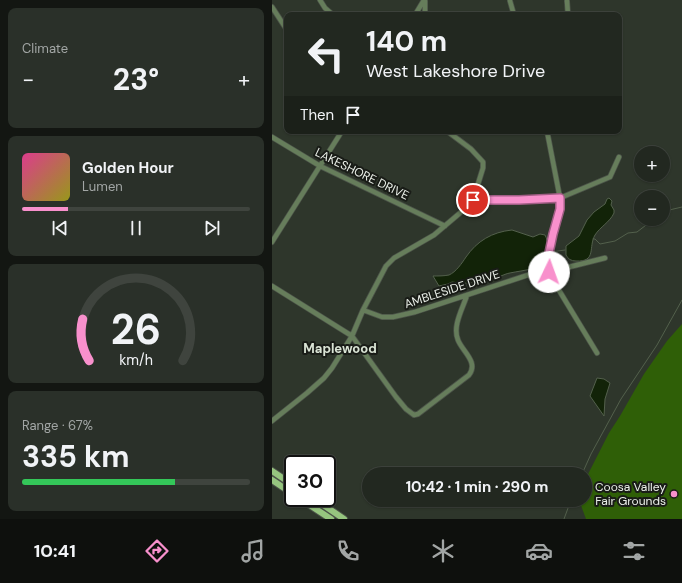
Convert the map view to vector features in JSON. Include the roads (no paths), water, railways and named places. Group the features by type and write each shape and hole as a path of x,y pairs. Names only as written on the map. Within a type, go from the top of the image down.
{"main road":[{"path":"272,471 284,479"},
{"path":"272,480 284,488"},
{"path":"313,507 331,519"},
{"path":"326,507 344,519"}],"street":[{"path":"320,0 330,12"},
{"path":"417,12 425,0"},
{"path":"425,0 425,12"},
{"path":"510,1 513,12"},
{"path":"567,1 568,12"},
{"path":"272,7 284,25"},
{"path":"272,242 274,235 340,134"},
{"path":"272,421 308,393 324,378 335,364 352,336 363,310 386,266 394,258 434,235 473,200 483,168 483,162 471,149 451,134"},
{"path":"548,134 560,198 560,209 546,267 597,353"},
{"name":"LAKESHORE DRIVE","path":"272,138 320,166 445,226"},
{"path":"473,200 560,198 610,177 619,157"},
{"path":"549,272 605,258"},
{"name":"AMBLESIDE DRIVE","path":"363,310 382,317 392,317 415,312 534,273 546,267"},
{"path":"272,286 352,336 396,397 410,413 414,415 418,414 469,375 473,370 472,363 457,339 456,329 467,294"}],"waterway":[{"path":"670,210 682,207"},
{"path":"593,239 600,244 615,241 628,233 637,232 645,226"},
{"path":"551,252 565,250"},
{"path":"585,467 621,399 657,345 682,300"},
{"path":"564,519 568,507"}],"place":[{"name":"Coosa Valley Fair Grounds","path":"674,494"}],"district":[{"name":"Maplewood","path":"340,348"}]}
